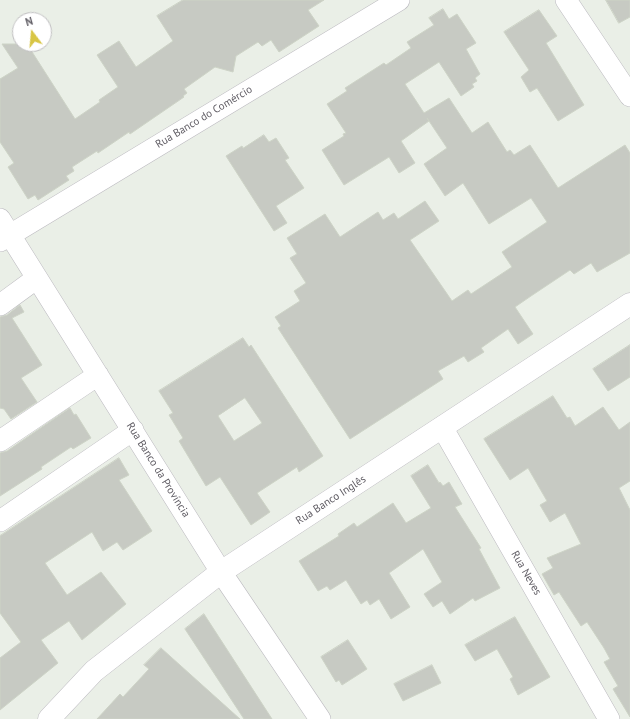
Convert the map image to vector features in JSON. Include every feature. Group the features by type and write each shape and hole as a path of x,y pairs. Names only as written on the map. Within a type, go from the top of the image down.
{"street":[{"name":"Rua Banco do Comércio","path":"3,232 399,0"},
{"path":"566,0 630,96"},
{"name":"Rua Banco da Província","path":"3,232 37,278 222,572 320,719"},
{"path":"0,305 37,278"},
{"name":"Rua Banco Inglês","path":"49,719 94,671 222,572 630,304"},
{"path":"0,441 98,375"},
{"name":"Rua Neves","path":"442,427 609,719"},
{"path":"0,521 133,430"}],"building":[{"path":"183,0 324,0 308,10 319,26 279,52 271,40 262,46 258,42 236,56 233,72 215,67 184,89 187,93 183,96 184,97 130,134 129,132 98,153 97,151 72,167 74,171 66,176 69,180 38,200 35,195 28,199 8,167 14,163 0,142 0,79 18,68 2,44 12,44 12,52 32,52 75,119 100,102 99,100 118,87 97,55 119,41 136,67 173,41 157,16"},
{"path":"606,0 630,0 630,17 619,23"},
{"path":"443,9 449,19 457,14 476,43 466,49 480,74 475,78 477,81 472,84 474,87 461,96 439,62 405,84 424,113 449,98 472,133 488,122 507,152 510,150 514,155 530,145 558,188 625,145 630,153 630,253 597,272 591,263 574,274 570,270 515,307 533,334 518,344 508,329 481,348 484,352 468,362 464,356 438,371 443,379 350,439 278,328 281,326 275,317 300,301 294,291 306,283 290,258 297,254 287,238 325,214 340,237 378,212 383,220 394,213 398,219 425,201 439,221 410,240 452,301 468,290 471,294 512,267 502,252 547,222 531,198 489,224 463,183 445,196 424,164 447,148 429,121 401,141 415,163 399,173 389,157 344,185 322,150 344,136 343,134 346,133 327,104 347,91 345,88 384,63 386,65 411,48 407,42 434,25 429,18"},
{"path":"539,10 557,36 546,43 584,105 558,121 537,88 530,92 521,77 529,70 504,32"},
{"path":"264,135 269,142 276,138 289,158 285,160 304,188 276,206 287,223 274,231 226,156 242,146 243,148"},
{"path":"20,305 24,312 12,318 42,365 21,378 37,402 11,419 4,409 0,408 0,317 7,315"},
{"path":"243,338 249,347 251,345 323,456 299,472 297,467 257,493 270,512 251,525 220,477 206,486 179,441 183,438 169,415 173,413 159,391","holes":["245,398 262,423 234,441 218,416"]},
{"path":"630,345 630,377 608,391 593,369"},
{"path":"553,396 567,418 570,417 575,426 603,407 619,430 630,422 630,481 619,488 630,510 630,717 613,689 618,686 604,662 610,659 604,648 587,622 581,626 559,592 554,595 542,574 553,568 547,558 581,544 565,513 550,522 540,505 547,501 528,468 510,480 484,439"},
{"path":"70,408 74,415 76,414 91,438 73,449 71,447 41,467 42,469 0,496 0,453 7,451"},
{"path":"119,458 129,475 119,480 152,531 123,550 117,542 103,551 92,532 45,563 67,595 101,572 126,604 82,640 69,621 41,640 58,663 0,710 0,658 21,642 0,613 0,536"},
{"path":"428,465 439,483 440,482 443,486 449,482 462,504 455,507 481,548 479,549 500,588 475,601 473,598 450,614 442,601 433,607 424,594 442,582 423,549 389,573 410,607 391,619 379,599 370,605 367,600 361,604 346,580 330,590 327,586 318,591 299,561 339,536 338,534 354,523 357,527 393,503 406,523 431,508 411,476"},
{"path":"204,614 272,719 244,719 185,629"},
{"path":"515,617 550,677 518,695 510,679 513,677 497,649 475,661 465,645"},
{"path":"348,640 367,669 342,685 339,680 336,682 321,657"},
{"path":"161,648 240,719 97,719 120,694 123,697 149,669 144,665"},
{"path":"432,665 441,683 403,701 394,684"}]}
